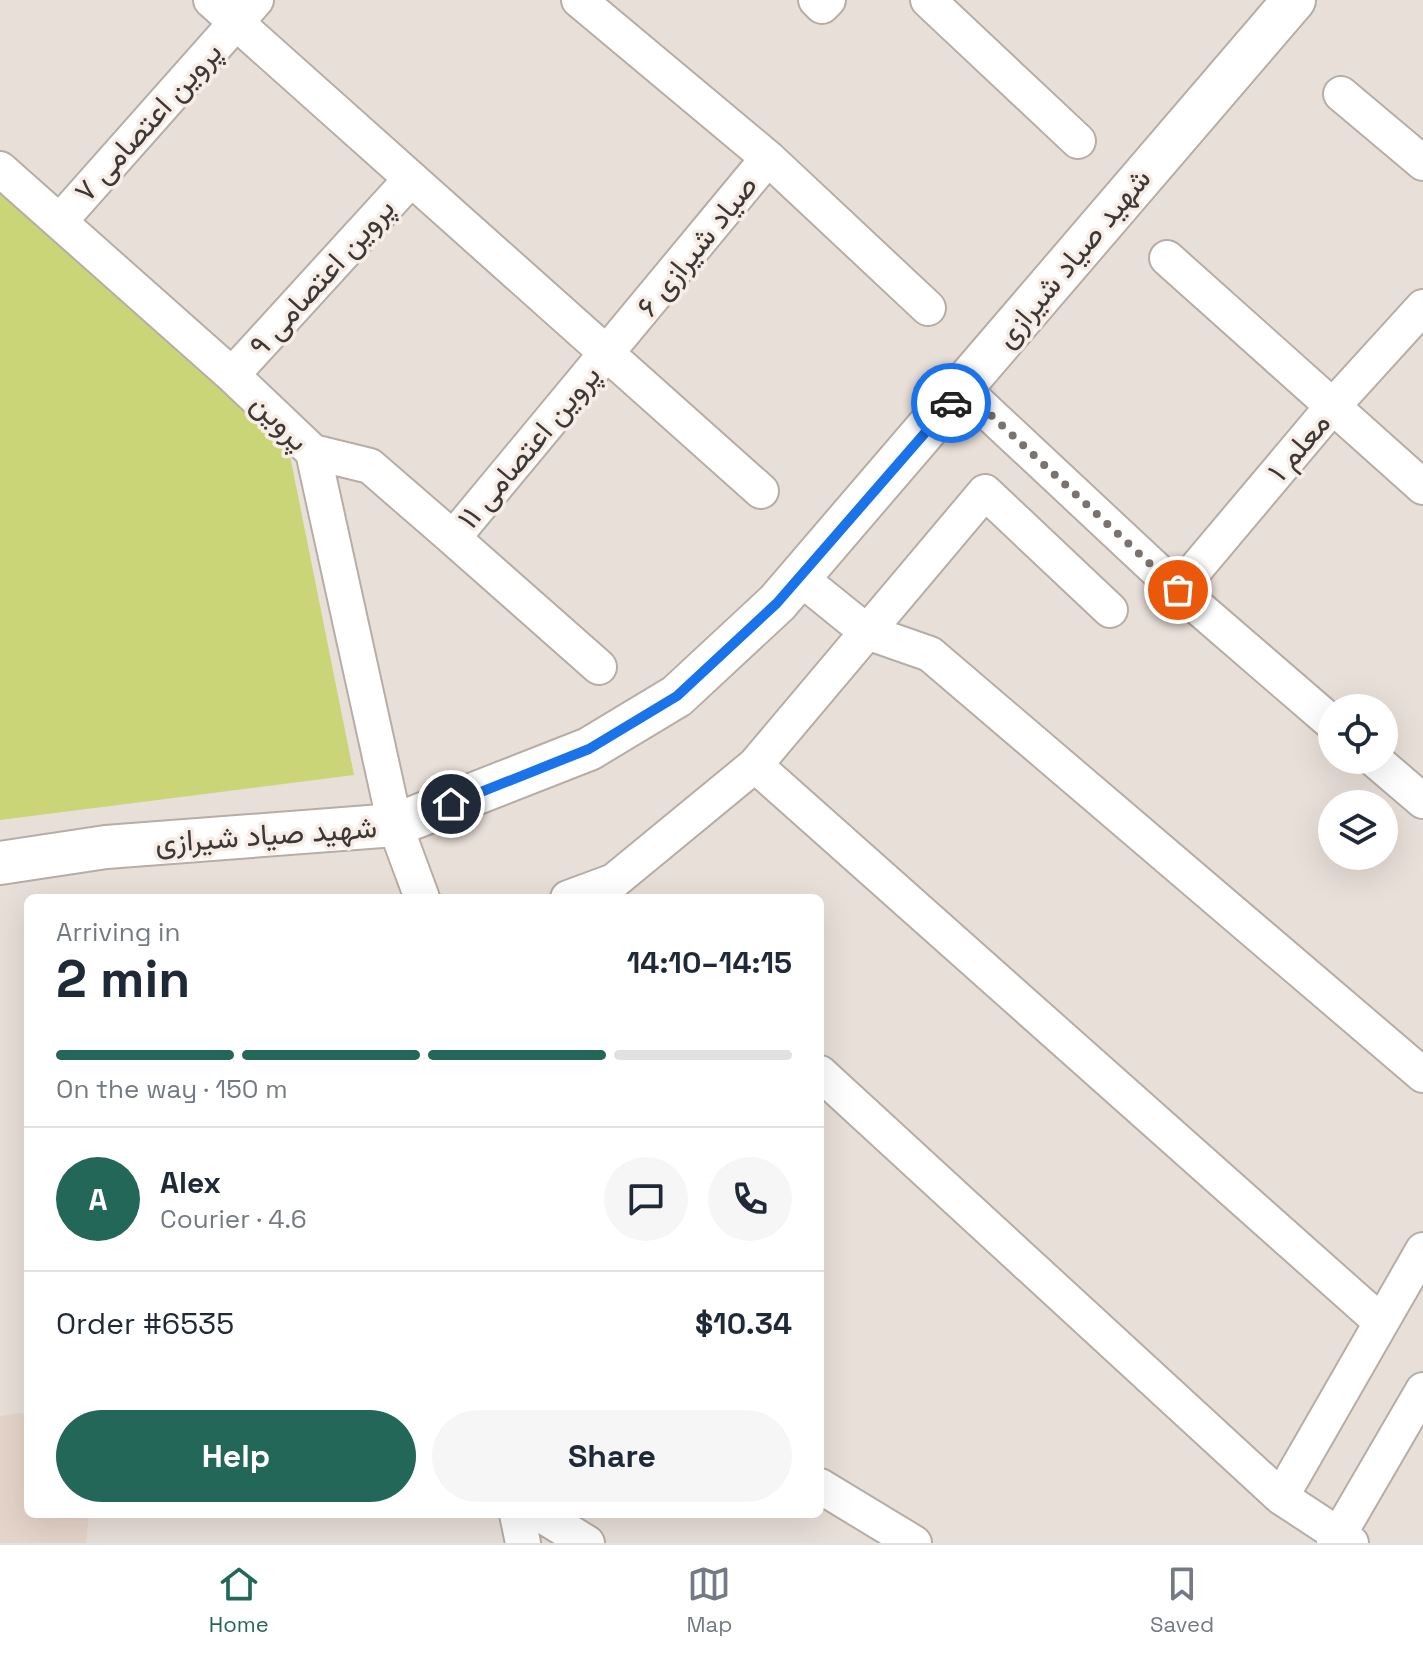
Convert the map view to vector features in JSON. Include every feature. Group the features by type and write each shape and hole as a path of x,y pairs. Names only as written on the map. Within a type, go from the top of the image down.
{"main road":[{"name":"شهید صیاد شیرازی","path":"0,863 106,847 395,825 589,749 677,696 777,603 1294,0"}],"street":[{"path":"579,0 768,158"},
{"path":"816,0 822,6 828,0"},
{"path":"928,0 1078,141"},
{"path":"235,7 411,179 761,491"},
{"name":"پروین اعتصامی ۷","path":"60,221 235,7"},
{"path":"1341,94 1423,163"},
{"name":"صیاد شیرازی ۶","path":"608,355 768,158 928,308"},
{"name":"پروین","path":"0,169 232,375 313,452 395,825 421,894"},
{"name":"پروین اعتصامی ۹","path":"232,375 411,179"},
{"path":"1167,258 1423,487"},
{"name":"معلم ۱","path":"1178,590 1332,407 1423,307"},
{"name":"پروین اعتصامی ۱۱","path":"599,667 453,538 608,355"},
{"path":"963,389 1178,590 1318,711"},
{"path":"313,452 370,466 453,538"},
{"path":"596,894 623,890 755,765 985,492 1110,610"},
{"path":"799,577 867,632 930,654 1423,1075"},
{"path":"755,765 1381,1322"},
{"path":"1391,774 1423,801"},
{"path":"827,1090 1281,1497 1341,1540 1423,1390"},
{"path":"1281,1497 1423,1250"},
{"path":"824,1488 914,1543"},
{"path":"518,1518 523,1543"},
{"path":"546,1518 587,1543"}],"shaded area":[{"path":"24,1413 24,1518 89,1518 86,1543 0,1543 0,1416"}],"green space":[{"path":"0,192 286,436 354,775 0,820"}],"way so far":[{"path":"951,403 963,389 1178,590"}],"route":[{"path":"451,804 589,749 677,696 777,603 951,403"}]}
